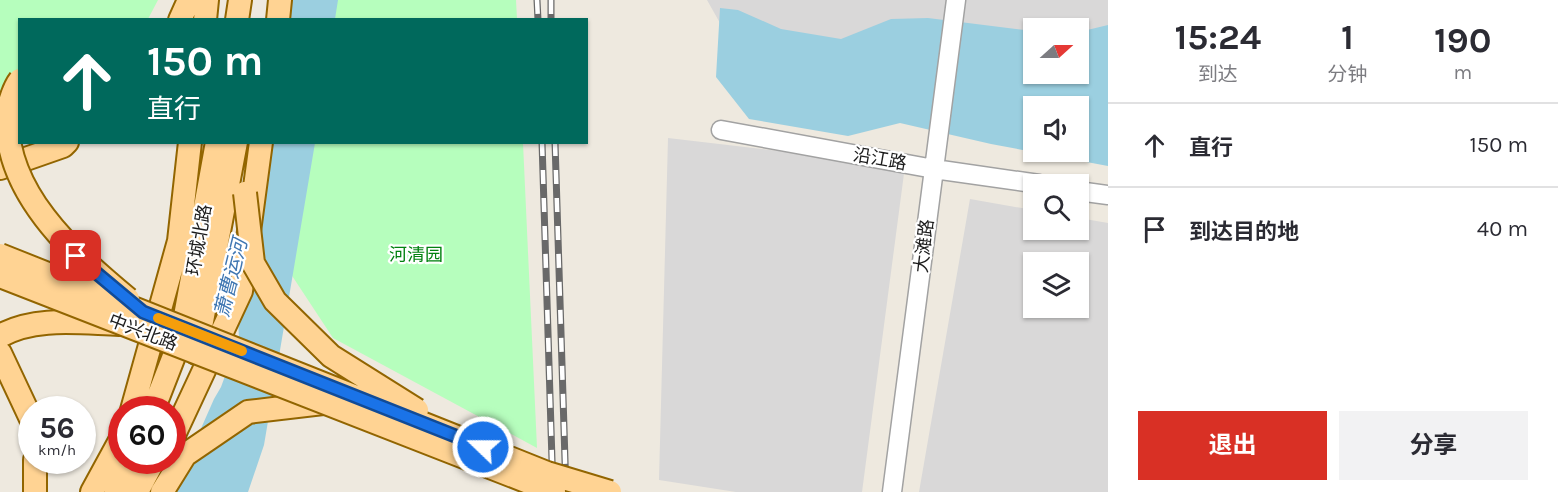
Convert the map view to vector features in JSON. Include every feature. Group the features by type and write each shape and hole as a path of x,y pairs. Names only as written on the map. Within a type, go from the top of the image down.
{"main road":[{"path":"181,18 189,0"},
{"path":"205,18 207,0"},
{"path":"237,18 240,0"},
{"path":"251,18 253,0"},
{"path":"263,18 265,0"},
{"path":"278,18 280,0"},
{"path":"18,82 14,87 3,124 5,157 27,203 59,242 143,312"},
{"path":"0,168 65,144"},
{"path":"136,396 179,241 190,144"},
{"path":"200,144 208,195"},
{"name":"环城北路","path":"190,343 208,195 217,144"},
{"name":"环城北路","path":"190,343 236,144"},
{"path":"250,144 245,193 253,263 275,301 331,356 461,438"},
{"path":"186,409 241,291 261,144"},
{"name":"中兴北路","path":"0,255 547,473 610,492"},
{"name":"中兴北路","path":"0,276 323,403 520,486 554,492"},
{"path":"0,336 7,332 47,322 122,324"},
{"path":"161,396 190,343"},
{"path":"177,396 190,343"},
{"path":"0,353 20,396"},
{"path":"162,492 185,454 248,412 323,403"},
{"path":"92,492 108,463"},
{"path":"35,474 35,492"},
{"path":"120,490 127,474"},
{"path":"120,490 138,474"},
{"path":"147,492 155,474"}],"street":[{"name":"大滩路","path":"892,492 956,1"},
{"name":"沿江路","path":"721,130 934,169 1023,182"},
{"path":"1089,192 1108,195"}],"shaded area":[{"path":"707,0 1108,0 1108,50 1089,51 1089,18 1023,18 1023,55 747,71"},
{"path":"668,138 905,166 862,492 736,492 659,480"},
{"path":"970,199 1023,208 1023,240 1089,240 1089,220 1108,223 1108,492 919,492"}],"green space":[{"path":"0,0 158,0 149,18 18,18 18,138 0,140"},
{"path":"320,0 516,0 517,18 317,18"},
{"name":"河清园","path":"299,144 523,144 537,448 333,338 281,259"}],"water":[{"path":"288,0 338,0 335,18 287,18"},
{"path":"720,8 738,10 781,29 841,39 891,19 928,18 1023,30 1023,84 1089,84 1089,30 1108,25 1108,166 1087,162 1089,162 1089,96 1023,96 1023,150 900,123 848,136 749,119 716,77"},
{"path":"264,144 315,144 264,445 248,492 173,492 181,474 186,474 186,463 221,387 239,338 236,285"}],"railway":[{"path":"537,0 538,18"},
{"path":"551,0 551,18"},
{"path":"542,144 553,492"},
{"path":"555,144 566,492"}],"slow traffic":[{"path":"158,318 242,351"}],"route":[{"path":"76,256 143,312 483,447"}],"water label":[{"name":"萧曹运河","path":"231,278"}]}
